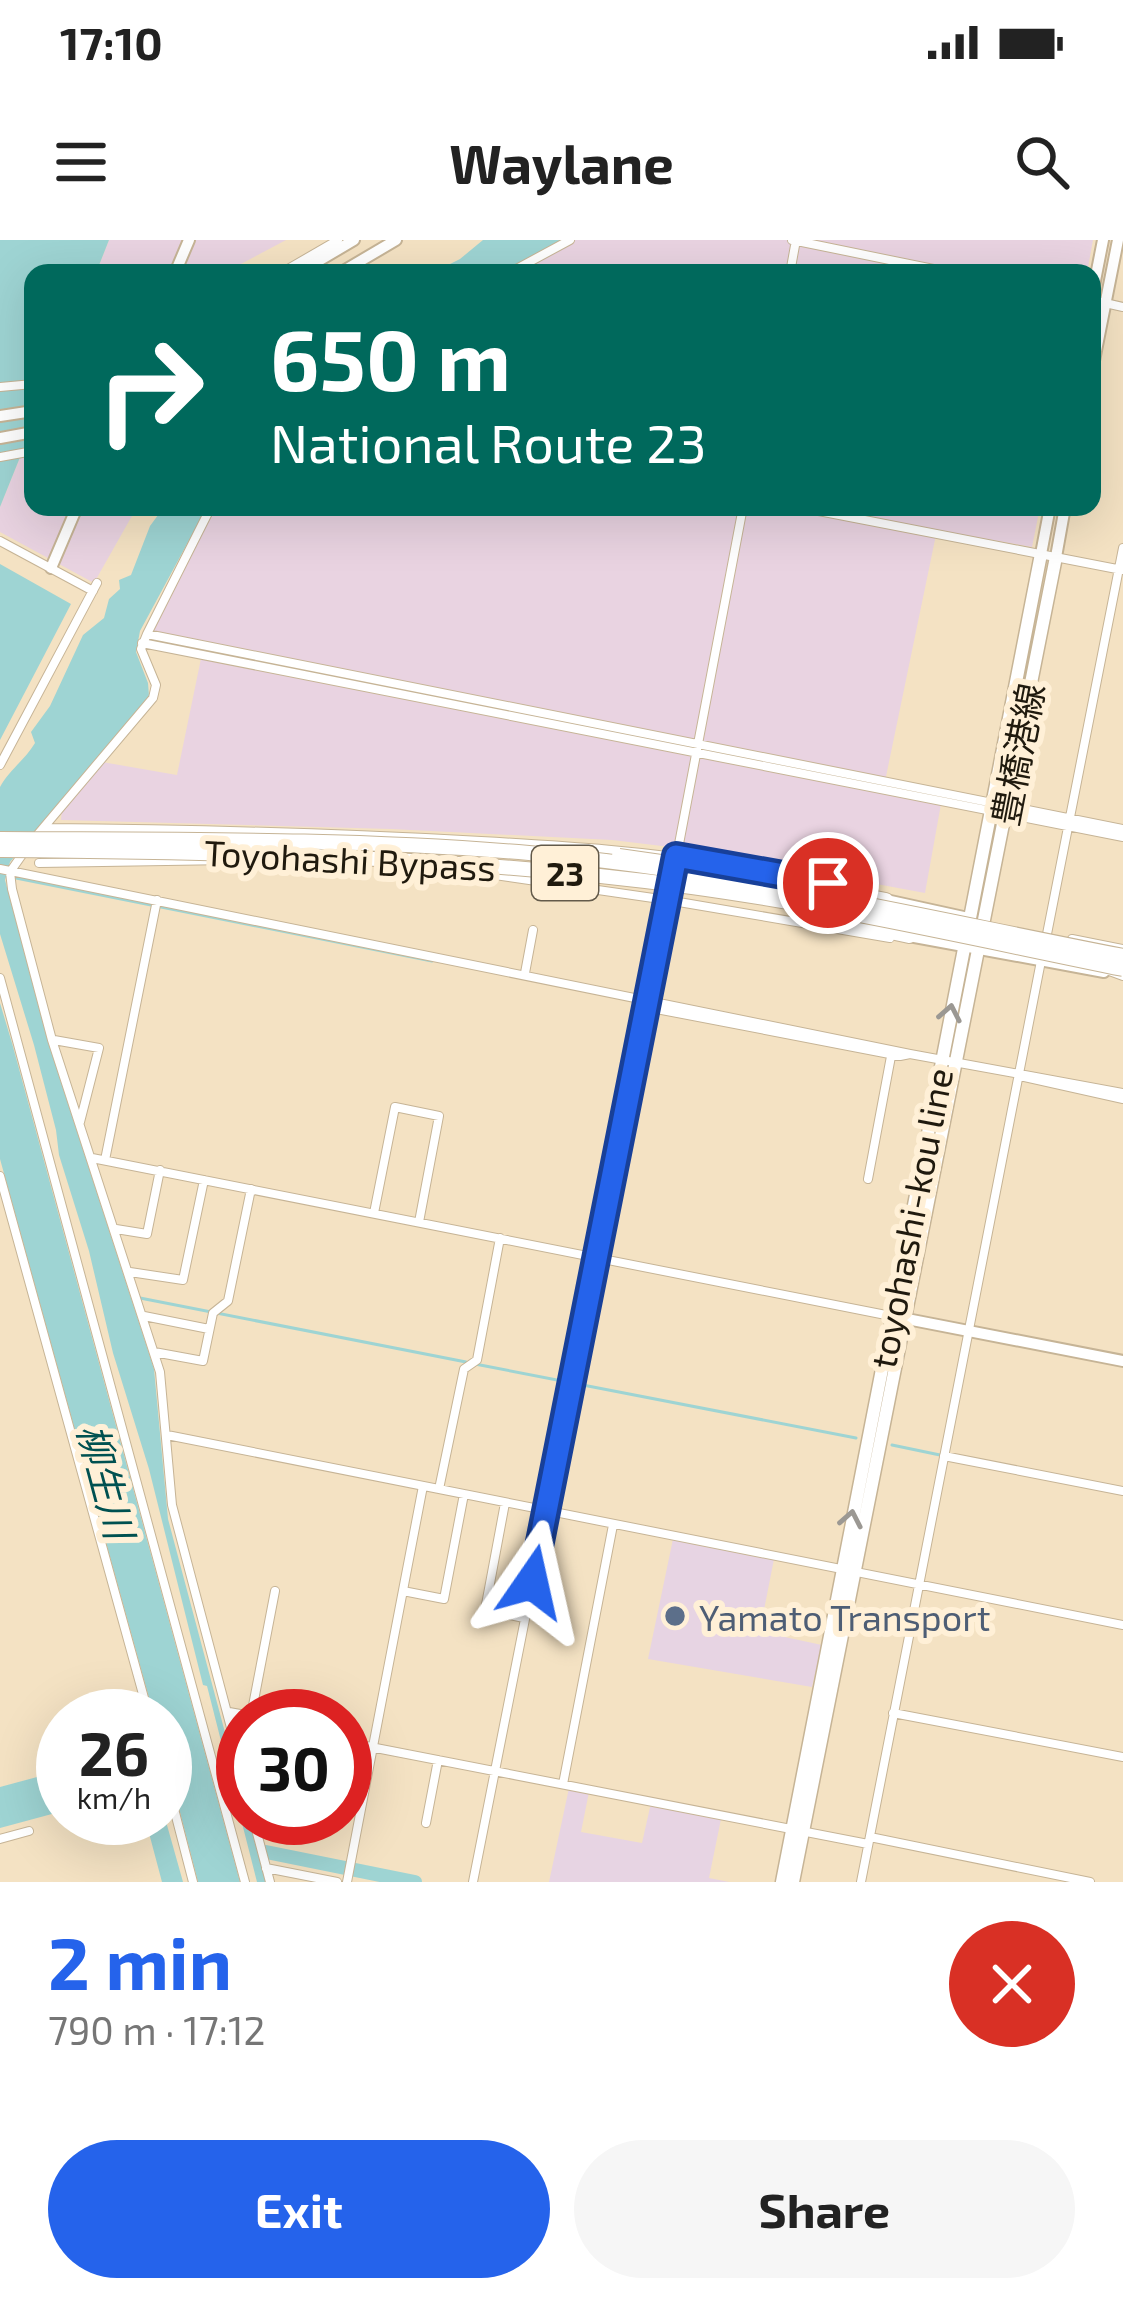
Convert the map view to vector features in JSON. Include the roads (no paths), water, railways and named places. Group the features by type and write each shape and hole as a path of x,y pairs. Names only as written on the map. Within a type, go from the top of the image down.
{"highway":[{"name":"Toyohashi Bypass","path":"0,838 286,841 530,853 809,894 1123,952"},
{"name":"Toyohashi Bypass","path":"0,850 309,853 556,872 774,900 1123,973"},
{"name":"23","path":"530,853 640,858 886,900"},
{"name":"23","path":"556,872 910,936"}],"main road":[{"name":"豊橋港線","path":"970,948 1048,556"},
{"name":"toyohashi-kou line","path":"794,1882 797,1831 841,1569 941,1059 970,948"},
{"name":"toyohashi-kou line","path":"782,1882 857,1573 958,1063 970,948"}],"street":[{"path":"297,264 338,240"},
{"path":"313,264 354,240"},
{"path":"355,264 396,240"},
{"path":"363,264 396,240"},
{"path":"526,264 570,240"},
{"path":"795,240 910,264"},
{"path":"1101,286 1118,240"},
{"path":"51,568 73,516"},
{"path":"8,873 153,698 156,685 142,655 144,639 206,516"},
{"path":"473,1882 741,516"},
{"path":"844,516 1121,570"},
{"path":"1048,556 1050,516"},
{"path":"1048,556 1062,516"},
{"path":"0,541 95,587 0,765"},
{"path":"1047,934 1123,548"},
{"path":"144,639 1123,834"},
{"path":"38,876 42,828"},
{"name":"23","path":"42,828 551,843 676,856 866,890 886,900"},
{"path":"245,833 245,860"},
{"path":"454,870 456,839"},
{"path":"40,863 245,860 454,870 667,899 875,936 910,936 1123,973"},
{"path":"8,873 1123,1096"},
{"path":"8,873 52,1040 154,1352 172,1505 223,1689"},
{"path":"886,900 1123,952"},
{"path":"105,1160 156,904"},
{"path":"525,973 533,930"},
{"path":"1103,972 1109,946"},
{"path":"861,1882 1041,961"},
{"path":"0,978 245,1882"},
{"path":"52,1040 99,1048 80,1122"},
{"path":"868,1179 892,1051"},
{"path":"374,1214 395,1107 440,1116 419,1222"},
{"path":"92,1158 1123,1361"},
{"path":"116,1228 148,1234 160,1170"},
{"path":"0,1176 142,1689"},
{"path":"130,1272 184,1280 204,1180"},
{"path":"154,1352 203,1361 214,1313 228,1301 251,1190"},
{"path":"439,1490 464,1369 477,1360 500,1238"},
{"path":"144,1316 209,1329"},
{"path":"166,1435 1123,1625"},
{"path":"944,1456 1123,1491"},
{"path":"349,1874 423,1486"},
{"path":"403,1592 444,1599 464,1494"},
{"path":"505,1502 484,1610 524,1618"},
{"path":"562,1784 614,1525"},
{"path":"256,1689 275,1591"},
{"path":"893,1713 1123,1757"},
{"path":"374,1747 797,1831 1090,1882"},
{"path":"426,1823 438,1760"},
{"path":"0,1839 28,1831"},
{"path":"184,1845 194,1882"},
{"path":"260,1845 270,1882"},
{"path":"266,1868 337,1882"}],"water":[{"path":"0,240 109,240 100,264 24,264 24,447 0,507"},
{"path":"483,240 561,240 517,264 450,264"},
{"path":"157,516 202,516 140,631 136,652 149,696 10,862 5,880 48,1042 154,1369 168,1519 216,1699 216,1721 0,934 0,787 35,743 31,732 50,706 83,635 104,618 109,599 120,589 119,580 131,575"},
{"path":"0,564 71,604 0,740"},
{"name":"柳生川","path":"0,1003 188,1689 147,1689 0,1159"},
{"path":"192,1705 216,1794 216,1845 230,1845 240,1882 198,1882 188,1845"},
{"path":"36,1777 36,1818 0,1828 0,1787"},
{"path":"152,1845 173,1845 183,1882 162,1882"},
{"path":"248,1845 256,1845 266,1882 257,1882"}],"waterway":[{"path":"146,639 955,799"},
{"path":"11,877 432,961"},
{"path":"140,1298 466,1362"},
{"path":"475,1364 856,1438"},
{"path":"892,1445 940,1455"},
{"path":"266,1852 415,1882"}],"place":[{"name":"Yamato Transport","path":"675,1616"}]}
